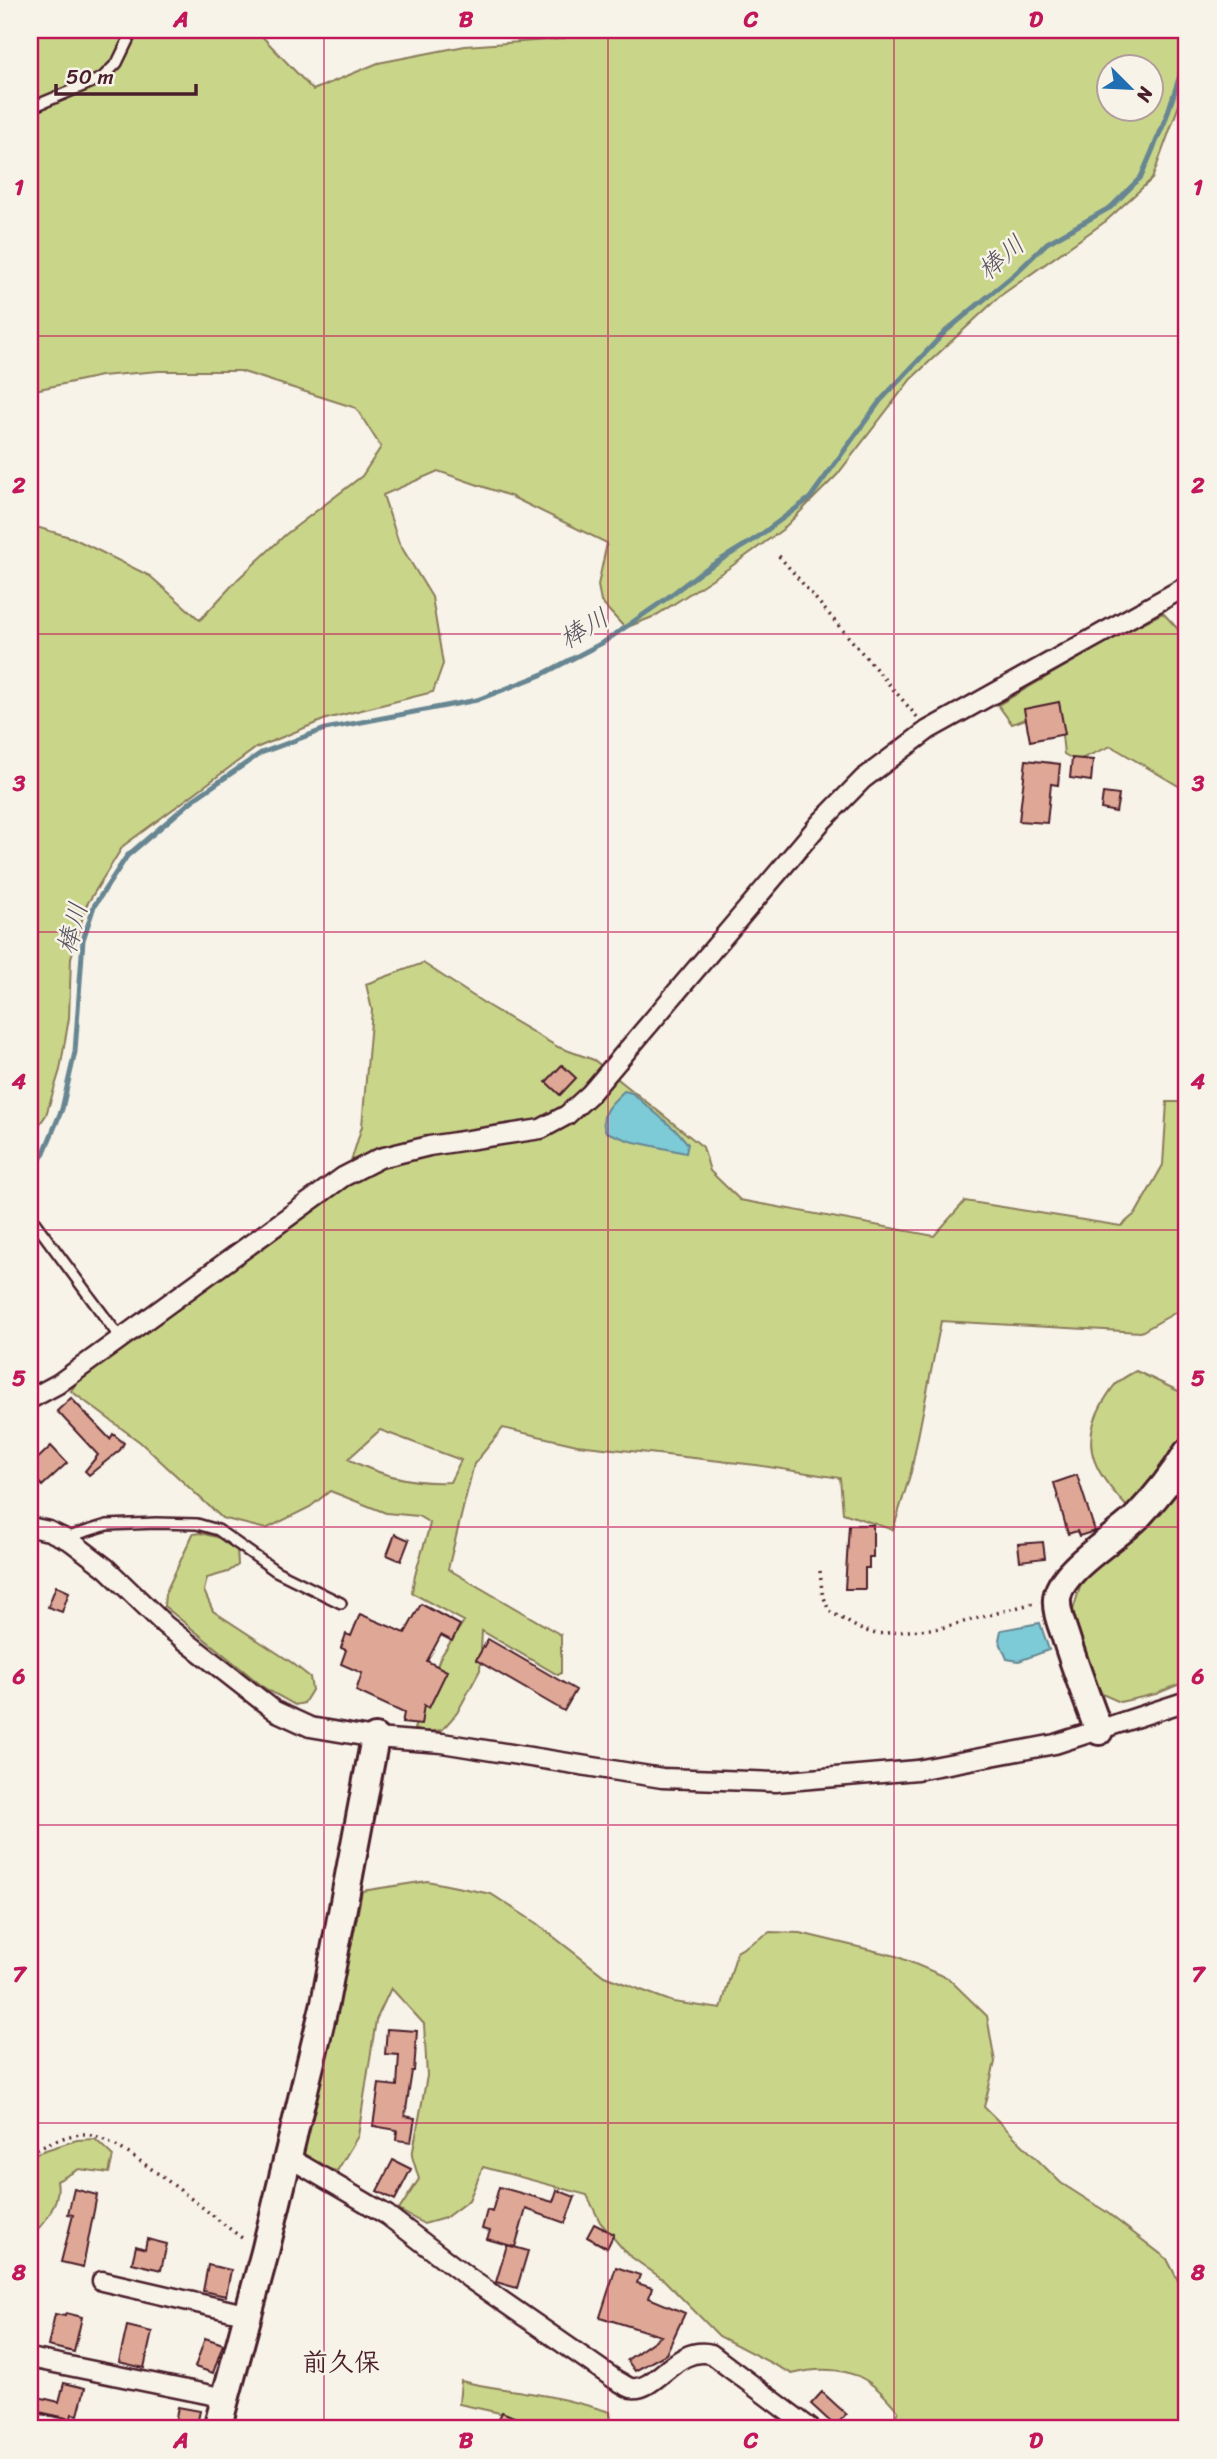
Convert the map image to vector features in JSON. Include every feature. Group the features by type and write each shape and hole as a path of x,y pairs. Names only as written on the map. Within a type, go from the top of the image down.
{"street":[{"path":"30,1399 58,1384 343,1177 380,1158 429,1146 541,1129 567,1115 590,1094 821,822 863,779 928,730 1187,586"},
{"path":"1098,1731 1058,1612 1057,1597 1061,1585 1071,1573 1135,1520 1157,1496 1187,1453"},
{"path":"30,1527 49,1531 64,1539 106,1568 165,1625 275,1711 310,1727 375,1738 442,1743 662,1778 776,1782 917,1770 1055,1744 1187,1702"},
{"path":"217,2429 265,2252 326,2003 375,1738"},
{"path":"288,2157 387,2215 469,2278 616,2380 632,2388 644,2385 689,2354 699,2351 711,2354 811,2429"},
{"path":"102,2281 248,2315"},
{"path":"30,2358 226,2398"},
{"path":"30,2422 66,2429"}],"lane":[{"path":"30,108 102,78 117,63 133,30"},
{"path":"30,1216 121,1339"},
{"path":"64,1539 107,1525 197,1524 218,1530 276,1571 341,1603"}],"path":[{"path":"779,556 928,730"},
{"path":"820,1571 821,1592 829,1611 860,1629 876,1634 941,1628 1057,1597"},
{"path":"30,2151 81,2134 104,2139 184,2192 265,2252"}],"green space":[{"path":"30,30 256,30 313,90 378,63 465,46 561,39 590,30 1187,30 1187,83 1152,179 1106,221 1000,296 911,379 837,475 782,530 655,616 625,628 601,602 598,585 607,543 510,496 438,471 383,495 399,543 432,597 443,664 433,692 326,719 256,748 123,846 86,906 71,958 69,1018 60,1070 46,1115 30,1138 30,525 73,538 150,576 200,620 238,579 285,535 362,476 381,447 356,408 240,371 159,371 101,376 30,391"},
{"path":"1163,613 1187,639 1187,791 1111,746 1076,761 1064,754 1059,707 1012,724 998,705 1126,631"},
{"path":"423,963 558,1047 594,1060 703,1147 710,1171 740,1200 934,1236 965,1201 1121,1226 1136,1213 1163,1165 1167,1102 1184,1102 1187,1104 1187,1306 1141,1332 941,1321 911,1472 893,1530 843,1513 840,1478 756,1465 577,1445 503,1428 474,1464 448,1569 561,1635 561,1673 558,1675 482,1631 480,1670 457,1713 442,1730 423,1732 414,1729 440,1658 464,1621 412,1593 430,1523 418,1516 386,1513 330,1491 310,1507 266,1529 222,1518 140,1442 71,1391 80,1377 344,1184 362,1126 372,1010 366,984","holes":["380,1430 461,1460 450,1482 423,1482 372,1470 348,1459"]},
{"path":"1136,1371 1187,1395 1187,1681 1156,1694 1120,1702 1102,1694 1084,1658 1073,1610 1084,1574 1129,1509 1100,1473 1094,1461 1091,1435 1095,1420 1109,1392 1119,1381"},
{"path":"193,1534 220,1538 237,1549 238,1565 228,1572 207,1578 204,1591 213,1611 310,1677 312,1690 304,1703 295,1705 266,1689 164,1606 165,1594"},
{"path":"427,1881 491,1894 536,1923 604,1976 673,2002 721,2009 737,1952 770,1932 800,1933 896,1956 948,1978 987,2016 995,2062 984,2107 1061,2183 1105,2211 1167,2259 1187,2298 1187,2429 889,2429 898,2411 866,2380 835,2370 792,2374 719,2336 664,2280 627,2254 600,2222 587,2195 483,2167 469,2200 445,2218 424,2224 399,2210 419,2179 412,2156 427,2076 424,2024 391,1988 376,2020 358,2136 337,2171 303,2156 362,1891"},
{"path":"95,2139 113,2156 109,2173 79,2169 57,2181 57,2196 51,2211 42,2225 30,2236 30,2155 77,2140"},
{"path":"461,2381 550,2397 610,2412 612,2429 530,2429 509,2415 459,2404"}],"water":[{"path":"624,1091 632,1093 679,1133 688,1144 686,1153 630,1141 606,1132 603,1120 605,1114"},
{"path":"1040,1623 1049,1650 1019,1661 1007,1659 999,1640 1001,1630"}],"building":[{"path":"1059,702 1065,734 1030,741 1024,709"},
{"path":"1072,758 1093,760 1091,781 1070,778"},
{"path":"1026,760 1060,764 1058,785 1051,784 1047,823 1019,821"},
{"path":"1103,793 1119,795 1116,812 1101,809"},
{"path":"562,1065 576,1078 560,1095 546,1082"},
{"path":"71,1398 110,1439 113,1434 124,1443 120,1450 89,1475 85,1471 98,1455 57,1411"},
{"path":"51,1446 67,1463 42,1486 30,1472 30,1466"},
{"path":"1077,1475 1095,1531 1079,1536 1077,1531 1068,1534 1054,1483"},
{"path":"849,1525 873,1525 873,1557 869,1557 869,1568 865,1568 865,1589 845,1589"},
{"path":"395,1534 409,1540 401,1561 387,1555"},
{"path":"1043,1542 1045,1558 1020,1561 1018,1544"},
{"path":"56,1586 69,1592 62,1612 48,1607"},
{"path":"421,1604 460,1625 452,1641 441,1635 427,1661 447,1671 429,1708 424,1705 421,1725 402,1723 404,1713 356,1691 362,1673 341,1664 346,1650 341,1648 346,1634 351,1636 360,1614 405,1633"},
{"path":"488,1639 576,1690 564,1711 476,1660"},
{"path":"387,2029 417,2031 414,2071 405,2116 415,2118 411,2142 396,2140 397,2130 373,2126 379,2084 397,2086 399,2055 385,2054"},
{"path":"393,2160 411,2169 395,2200 377,2191"},
{"path":"499,2187 553,2202 557,2190 575,2197 565,2223 526,2209 515,2247 487,2239 490,2231 482,2229 487,2210 492,2212"},
{"path":"74,2189 97,2195 83,2267 61,2262 73,2215 68,2214"},
{"path":"594,2224 614,2234 607,2248 587,2237"},
{"path":"147,2239 167,2244 161,2270 132,2263 136,2246 145,2249"},
{"path":"507,2245 528,2251 517,2288 496,2282"},
{"path":"208,2265 231,2270 226,2296 203,2291"},
{"path":"616,2267 640,2275 637,2283 652,2288 649,2298 685,2313 666,2354 635,2371 627,2360 661,2336 600,2317"},
{"path":"66,2313 82,2317 74,2352 48,2346 55,2314 65,2316"},
{"path":"127,2326 152,2332 144,2368 119,2362"},
{"path":"205,2338 223,2344 213,2373 195,2367"},
{"path":"64,2383 85,2388 78,2415 72,2414 71,2419 30,2410 30,2395 59,2402"},
{"path":"822,2392 846,2414 835,2426 811,2404"},
{"path":"178,2407 200,2411 196,2429 174,2429"},
{"path":"502,2412 542,2429 494,2429"}],"waterway":[{"name":"棒川","path":"30,1172 43,1155 62,1109 75,1052 83,940 94,906 127,856 194,799 261,753 325,729 477,700 541,675 604,642 810,498 880,401 946,331 1016,273 1047,243 1111,207 1141,177 1165,121 1187,54"}],"district":[{"name":"前久保","path":"341,2362"}]}
